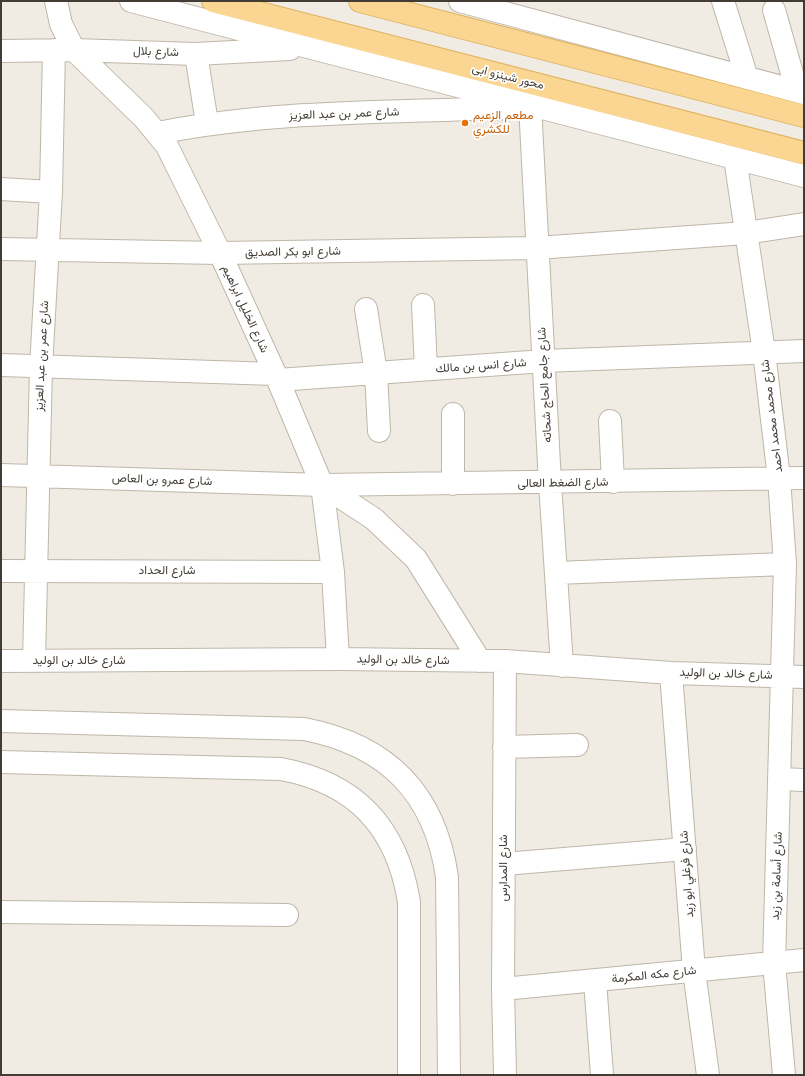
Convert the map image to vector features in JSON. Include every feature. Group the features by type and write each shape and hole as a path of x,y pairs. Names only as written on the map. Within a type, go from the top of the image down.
{"main road":[{"name":"محور شينزو ابى","path":"213,1 804,153"},
{"path":"360,1 804,116"}],"street":[{"name":"شارع الخليل ابراهيم","path":"56,1 61,24 64,50 158,133 175,160 220,253 276,377 322,485 333,572 338,659"},
{"path":"131,1 530,106 804,176"},
{"path":"460,1 526,10 651,53 800,92"},
{"path":"723,1 747,78"},
{"path":"774,10 800,92"},
{"name":"شارع بلال","path":"1,51 64,50 196,54 310,48"},
{"name":"شارع عمر بن عبد العزيز","path":"34,661 41,367 51,192 64,50"},
{"path":"196,54 206,123"},
{"name":"شارع عمر بن عبد العزيز","path":"158,133 206,123 306,114 530,106"},
{"name":"شارع جامع الحاج شحاته","path":"530,106 550,483 562,666"},
{"name":"شارع محمد محمد احمد","path":"735,158 764,352 779,478 794,676"},
{"path":"1,189 51,192"},
{"name":"شارع ابو بكر الصديق","path":"1,249 220,253 537,248 746,232 804,224"},
{"path":"423,305 426,370"},
{"path":"366,309 376,373 379,431"},
{"name":"شارع انس بن مالك","path":"1,365 276,377 376,373 544,361 804,351"},
{"path":"453,414 453,484"},
{"path":"610,421 613,482"},
{"name":"شارع عمرو بن العاص","path":"1,475 322,485"},
{"name":"شارع الضغط العالى","path":"322,485 550,483 804,478"},
{"path":"322,485 374,518 416,559 480,661"},
{"path":"556,573 785,564"},
{"name":"شارع الحداد","path":"1,571 333,572"},
{"name":"شارع خالد بن الوليد","path":"1,661 338,659 505,661 671,673 794,676"},
{"name":"شارع المدارس","path":"505,661 503,989 505,1075"},
{"name":"شارع فرغلي ابو زيد","path":"671,673 686,849 694,971 708,1075"},
{"name":"شارع أسامة بن زيد","path":"784,1075 774,963 780,779 794,676"},
{"path":"1,721 304,729 347,740 367,750 385,762 401,777 420,800 437,833 443,855 446,877 449,1075"},
{"path":"504,747 577,745"},
{"path":"1,762 281,769 301,772 320,779 354,799 368,812 385,833 400,862 406,882 409,902 409,1075"},
{"path":"780,779 804,780"},
{"path":"504,864 686,849"},
{"path":"1,912 287,915"},
{"name":"شارع مكه المكرمة","path":"503,989 804,960"},
{"path":"595,981 602,1075"}],"place":[{"name":"مطعم الزعيم للكشري","path":"465,123"}]}
